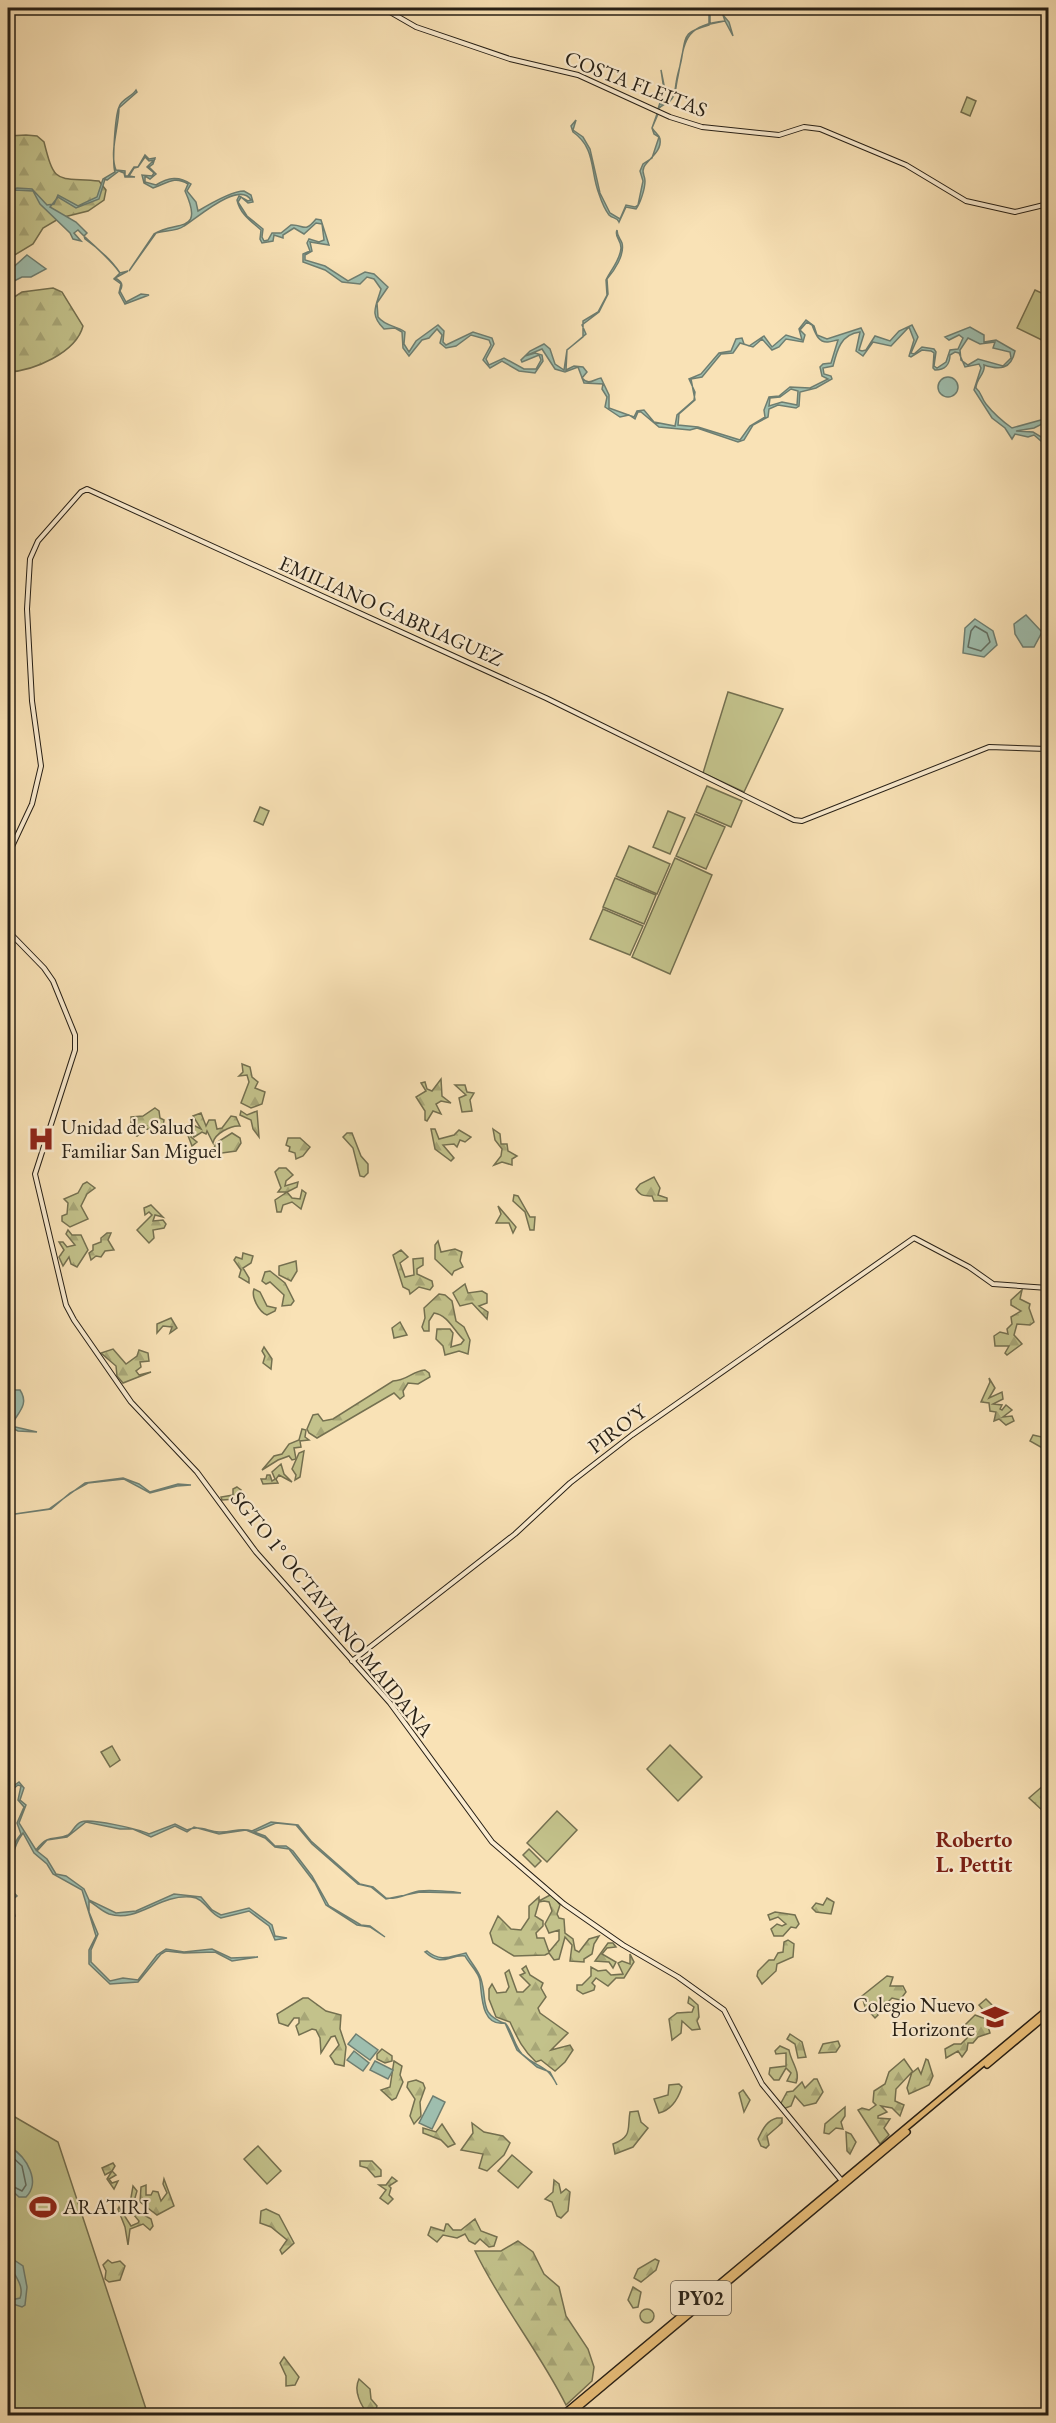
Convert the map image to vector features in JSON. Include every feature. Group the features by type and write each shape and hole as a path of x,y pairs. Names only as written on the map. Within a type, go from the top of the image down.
{"highway":[{"name":"PY02","path":"568,2415 1048,2009"},
{"name":"PY02","path":"561,2415 1048,2014"}],"main road":[{"name":"COSTA FLEITAS","path":"383,8 416,27 502,57 578,75 670,117 702,127 773,135 786,134 804,127 820,129 906,165 966,201 1015,212 1048,204"},
{"name":"EMILIANO GABRIAGUEZ","path":"8,855 30,809 41,766 32,701 27,609 32,552 43,534 81,492 87,489 550,700 794,820 802,821 989,747 1048,748"},
{"name":"SGTO 1° OCTAVIANO MAIDANA","path":"8,931 48,974 76,1042 35,1174 38,1195 69,1312 131,1402 197,1472 256,1552 395,1710 492,1842 564,1904 623,1945 678,1977 724,2010 762,2084 843,2183"},
{"name":"PIRO'Y","path":"352,1661 515,1534 570,1483 632,1435 914,1238 958,1261 993,1284 1048,1288"}],"green space":[{"path":"967,97 976,101 970,116 961,112"},
{"path":"8,136 37,136 44,142 55,173 66,179 99,181 106,190 104,200 88,211 60,218 43,228 33,244 8,259"},
{"path":"53,288 62,292 83,326 79,336 63,352 52,359 29,368 8,372 8,301 22,292"},
{"path":"1035,290 1048,296 1046,342 1017,328"},
{"path":"728,692 783,709 744,792 703,773"},
{"path":"707,786 742,801 731,827 696,812"},
{"path":"260,807 269,811 263,825 254,821"},
{"path":"668,811 685,818 670,854 653,847"},
{"path":"695,814 725,827 706,869 676,856"},
{"path":"629,846 670,864 657,894 616,876"},
{"path":"675,858 712,875 670,974 632,957"},
{"path":"615,878 656,895 644,924 603,907"},
{"path":"603,909 643,926 630,955 590,939"},
{"path":"242,1064 250,1067 252,1077 258,1082 255,1088 265,1092 262,1104 251,1108 241,1103 249,1082 247,1075 239,1076 243,1072"},
{"path":"441,1079 442,1096 451,1103 441,1101 436,1104 441,1114 433,1111 427,1121 425,1111 416,1097 426,1091 421,1083 425,1082 427,1089 432,1091"},
{"path":"455,1085 465,1085 467,1092 474,1093 470,1100 472,1111 462,1112 459,1098 466,1095"},
{"path":"155,1108 159,1111 160,1118 164,1120 163,1127 156,1130 147,1129 137,1136 130,1132 132,1129 142,1129 146,1126 131,1124 131,1117 143,1116"},
{"path":"241,1111 247,1115 257,1111 259,1137 253,1129 251,1120 240,1115"},
{"path":"201,1113 206,1126 209,1120 215,1120 217,1129 222,1128 231,1116 236,1117 240,1126 232,1127 216,1136 213,1143 207,1131 206,1134 202,1132 194,1137 193,1134 191,1137 197,1142 192,1146 187,1133 195,1126 201,1129 193,1116"},
{"path":"431,1129 435,1129 439,1139 454,1135 459,1130 471,1137 465,1142 460,1140 457,1147 454,1144 443,1145 454,1158 451,1161 435,1149"},
{"path":"493,1129 500,1134 501,1144 507,1144 508,1151 517,1156 512,1159 512,1165 502,1162 494,1165 501,1156 502,1149 495,1140"},
{"path":"232,1133 240,1138 241,1143 236,1151 222,1153 214,1148 216,1143"},
{"path":"347,1133 352,1133 361,1156 368,1164 368,1173 364,1177 360,1176 353,1148 343,1137"},
{"path":"288,1138 300,1138 310,1147 303,1156 296,1159 295,1153 289,1151 290,1147 286,1145"},
{"path":"279,1168 286,1168 293,1175 286,1181 285,1186 298,1182 297,1187 287,1192 278,1192 281,1188 275,1172"},
{"path":"654,1177 660,1188 658,1195 667,1198 667,1201 654,1201 652,1196 641,1194 636,1189 640,1184"},
{"path":"87,1182 95,1188 87,1194 81,1206 88,1219 70,1227 62,1221 62,1216 67,1214 68,1203 64,1199 78,1193 83,1184"},
{"path":"302,1190 306,1193 301,1209 292,1202 283,1205 281,1212 277,1212 275,1200 287,1192 292,1198 300,1199"},
{"path":"514,1195 518,1196 530,1217 535,1217 534,1230 530,1230 525,1212 513,1201"},
{"path":"151,1205 163,1217 155,1215 153,1221 163,1220 166,1224 164,1228 153,1230 154,1238 149,1243 137,1230 152,1215 149,1212 145,1215 144,1208"},
{"path":"498,1206 516,1227 513,1233 509,1223 496,1223 501,1214"},
{"path":"68,1230 72,1235 81,1235 88,1250 77,1267 71,1264 69,1257 63,1266 59,1257 64,1250 59,1242 63,1242 67,1247 75,1245 66,1234"},
{"path":"111,1233 108,1240 114,1250 105,1251 101,1257 96,1256 91,1260 89,1253 93,1250 93,1245 101,1242 101,1238"},
{"path":"438,1241 441,1252 455,1249 462,1252 460,1261 463,1267 454,1271 452,1275 435,1259 435,1245"},
{"path":"401,1250 408,1257 400,1263 405,1277 414,1275 413,1259 423,1258 423,1265 417,1269 417,1274 432,1281 433,1286 430,1290 419,1287 410,1294 409,1290 403,1287 393,1255"},
{"path":"243,1253 253,1256 251,1263 243,1268 249,1278 249,1283 239,1277 241,1270 234,1260 236,1257 242,1259"},
{"path":"296,1261 297,1271 291,1281 279,1275 279,1266"},
{"path":"270,1271 285,1283 294,1301 291,1305 282,1306 284,1295 270,1282 266,1284 262,1281 265,1272"},
{"path":"465,1284 468,1293 482,1291 487,1294 487,1303 479,1306 488,1312 487,1319 472,1303 460,1306 453,1293"},
{"path":"254,1289 260,1292 267,1306 276,1308 275,1311 267,1315 261,1311 255,1300"},
{"path":"1022,1290 1020,1299 1030,1304 1029,1308 1034,1322 1030,1325 1017,1324 1014,1335 1022,1344 1007,1355 1005,1353 1009,1346 995,1346 994,1336 1000,1332 1008,1334 1007,1329 1012,1324 1011,1317 1021,1311 1011,1305 1011,1300"},
{"path":"439,1294 445,1295 452,1301 456,1321 464,1327 470,1340 468,1354 459,1351 445,1355 443,1346 436,1339 437,1329 450,1329 453,1333 451,1347 461,1344 464,1340 439,1314 434,1313 429,1321 429,1331 424,1331 422,1327 425,1318 424,1308"},
{"path":"171,1318 177,1328 170,1333 172,1327 163,1326 157,1333 157,1324"},
{"path":"400,1322 407,1335 394,1338 392,1328"},
{"path":"264,1347 272,1359 271,1369 263,1363"},
{"path":"113,1349 126,1364 137,1356 139,1350 148,1353 149,1361 140,1362 141,1367 136,1371 139,1375 151,1372 123,1383 117,1376 116,1366 101,1353"},
{"path":"425,1370 430,1377 418,1384 408,1383 403,1391 404,1396 400,1399 394,1393 317,1438 309,1433 307,1429 313,1415 318,1414 323,1421 333,1419 393,1381"},
{"path":"989,1378 995,1388 989,1398 1002,1392 1003,1399 993,1404 1002,1405 1000,1409 1002,1410 1006,1405 1012,1410 1003,1417 1012,1416 1014,1421 1006,1425 999,1419 994,1421 996,1412 990,1411 989,1403 981,1402 990,1382"},
{"path":"302,1429 306,1430 305,1437 309,1440 300,1441 301,1447 294,1448 296,1459 292,1460 289,1456 262,1470 274,1456 282,1454 289,1444 299,1440"},
{"path":"1033,1435 1042,1437 1042,1441 1046,1440 1048,1448 1046,1450 1030,1441"},
{"path":"304,1451 300,1477 295,1480 296,1475 292,1469 299,1453"},
{"path":"281,1464 284,1474 292,1482 279,1475 276,1479 278,1483 263,1484 261,1479 266,1479 267,1475 270,1475 272,1481 275,1479 272,1472"},
{"path":"237,1487 241,1490 239,1493 247,1501 239,1504 237,1499 222,1500 221,1497 233,1495 233,1489"},
{"path":"670,1745 702,1777 678,1801 647,1769"},
{"path":"112,1746 120,1760 110,1767 101,1752"},
{"path":"1044,1785 1048,1790 1048,1805 1043,1811 1029,1798"},
{"path":"557,1811 577,1830 547,1862 527,1843"},
{"path":"529,1849 541,1861 535,1867 523,1855"},
{"path":"552,1894 560,1905 557,1914 559,1918 564,1919 565,1933 573,1939 575,1950 579,1952 589,1939 599,1936 592,1954 584,1959 584,1962 570,1961 572,1945 565,1937 559,1959 554,1960 549,1953 514,1956 493,1943 490,1933 498,1916 511,1929 521,1930 529,1918 529,1906 539,1897 539,1901","holes":["539,1902 549,1902 552,1911 545,1924 549,1933 559,1930 559,1940 549,1952 544,1938 537,1938 536,1933 543,1926 543,1921 535,1916"]},
{"path":"827,1898 834,1902 831,1914 816,1912 812,1908 816,1903 823,1905"},
{"path":"775,1912 795,1915 799,1924 796,1928 791,1927 783,1936 774,1936 771,1929 777,1924 782,1926 786,1924 778,1917 770,1920 768,1915"},
{"path":"788,1940 794,1944 793,1957 777,1964 776,1971 762,1984 757,1976 758,1971 769,1960 774,1960 778,1953 783,1952 784,1942"},
{"path":"608,1943 613,1943 616,1947 607,1948 602,1954 616,1962 613,1968 609,1962 595,1961"},
{"path":"630,1954 634,1962 624,1978 616,1978 608,1986 596,1978 592,1983 595,1986 594,1990 583,1994 577,1990 577,1985 582,1985 591,1976 591,1967 598,1971 606,1970 611,1975 623,1974 618,1963 622,1961 630,1964"},
{"path":"526,1966 530,1975 543,1983 541,1988 546,1997 538,2008 540,2013 568,2033 551,2050 570,2045 573,2050 555,2071 541,2060 536,2062 531,2057 520,2043 510,2022 496,2017 489,1999 489,1989 492,1984 497,1993 506,1992 509,1987 505,1973 509,1970 517,1992 523,1992 530,1985 520,1975 525,1973 522,1969"},
{"path":"887,1976 893,1977 890,1986 903,1986 906,1992 900,2000 892,1998 884,2006 874,2005 878,2015 875,2018 865,2007 862,1996"},
{"path":"689,1997 698,2005 697,2021 700,2029 692,2030 682,2021 681,2033 672,2040 669,2019 677,2013 692,2012 694,2007 688,2003"},
{"path":"303,1998 308,1998 326,2011 341,2015 340,2029 346,2047 344,2066 335,2064 330,2056 339,2045 335,2036 331,2037 321,2053 320,2038 316,2030 312,2029 299,2035 296,2026 299,2018 294,2018 288,2026 279,2023 277,2014"},
{"path":"986,1999 999,2012 991,2019 979,2005"},
{"path":"975,2015 986,2019 990,2033 978,2037 973,2043 968,2043 967,2050 962,2057 958,2051 946,2058 945,2049 954,2044 961,2044 967,2038 963,2027"},
{"path":"790,2034 802,2042 806,2057 798,2058 795,2044 787,2039"},
{"path":"838,2041 840,2046 836,2052 819,2053 823,2044"},
{"path":"780,2046 789,2050 797,2071 796,2083 787,2081 791,2073 786,2068 779,2080 774,2080 769,2074 770,2068 786,2066 786,2053 776,2054 775,2051"},
{"path":"382,2049 392,2056 392,2061 385,2063 377,2059 377,2054"},
{"path":"904,2059 913,2072 918,2068 921,2074 926,2059 928,2060 933,2076 929,2085 909,2094 907,2088 912,2072 896,2089 895,2101 904,2105 900,2116 892,2108 881,2106 887,2112 878,2118 890,2119 884,2128 889,2135 880,2144 858,2110 862,2108 869,2110 876,2105 873,2102 874,2091 885,2084 889,2072"},
{"path":"394,2061 402,2066 400,2075 403,2082 396,2098 392,2100 381,2090 390,2087"},
{"path":"817,2079 823,2092 816,2103 804,2106 795,2096 791,2106 783,2109 781,2103 787,2092 793,2091 802,2082 805,2088"},
{"path":"416,2080 423,2083 425,2088 420,2102 421,2116 414,2124 410,2116 415,2099 407,2087 408,2082"},
{"path":"679,2084 682,2087 679,2096 668,2109 659,2113 654,2099 668,2095 669,2085"},
{"path":"743,2090 750,2100 744,2112 739,2093"},
{"path":"845,2107 845,2116 841,2122 843,2129 836,2128 829,2134 824,2133 825,2124"},
{"path":"638,2111 641,2122 648,2128 633,2147 615,2154 613,2144 626,2135 630,2112"},
{"name":"ARATIRI","path":"8,2113 58,2142 148,2415 8,2415"},
{"path":"782,2118 782,2123 767,2136 769,2145 766,2148 761,2146 758,2139 763,2129 767,2123"},
{"path":"472,2123 484,2132 503,2136 510,2143 504,2155 487,2171 479,2168 483,2154 461,2150 473,2133"},
{"path":"442,2124 455,2144 448,2147 441,2140 423,2133 423,2128 436,2132"},
{"path":"846,2132 851,2134 856,2142 850,2154 847,2151"},
{"path":"258,2146 281,2171 267,2184 244,2159"},
{"path":"512,2155 532,2172 518,2188 498,2171"},
{"path":"360,2161 372,2161 381,2170 381,2176 375,2177 367,2168 360,2166"},
{"path":"113,2163 115,2166 105,2175 102,2168"},
{"path":"112,2171 116,2175 109,2179 112,2183 118,2181 114,2189 107,2179"},
{"path":"392,2177 397,2181 389,2186 391,2188 389,2195 393,2199 388,2204 380,2198 386,2190 379,2185 386,2185"},
{"path":"164,2179 174,2206 157,2215 140,2202 141,2187 146,2185 146,2195 151,2195 153,2191 158,2192 161,2201 167,2193 163,2184"},
{"path":"554,2180 559,2184 561,2193 566,2189 570,2192 568,2211 561,2218 557,2216 552,2202 545,2199 553,2192"},
{"path":"133,2186 137,2191 132,2208 151,2219 153,2226 150,2230 143,2224 130,2229 128,2245 125,2227 118,2209 119,2207 131,2226 138,2223 139,2221 129,2209"},
{"path":"266,2209 279,2215 294,2243 282,2254 280,2250 287,2240 271,2227 260,2223 261,2211"},
{"path":"475,2219 481,2231 497,2237 494,2246 489,2247 480,2239 475,2244 469,2241 465,2234 457,2238 443,2235 437,2242 428,2235 431,2227 444,2231 448,2224 453,2230 461,2230"},
{"path":"518,2241 533,2252 544,2274 559,2287 566,2316 588,2349 594,2367 592,2381 566,2405 475,2251 501,2251"},
{"path":"655,2259 659,2261 656,2270 641,2282 634,2278 638,2269"},
{"path":"108,2260 112,2263 120,2261 125,2266 120,2280 109,2282 105,2279 106,2271 103,2265"},
{"path":"633,2287 641,2292 638,2307 633,2308 628,2300"},
{"path":"647,2309 652,2311 654,2316 652,2321 647,2323 642,2321 640,2316 642,2311"},
{"path":"284,2357 299,2377 295,2385 286,2386 286,2376 280,2363"},
{"path":"359,2379 370,2389 371,2399 377,2406 374,2415 369,2415 359,2398 357,2384"}],"water":[{"path":"723,15 729,22 733,36"},
{"path":"697,29 688,39 682,54 688,34"},
{"path":"680,67 676,90 673,96"},
{"path":"136,90 137,92 119,108 120,104"},
{"path":"119,108 119,115 114,146 116,120"},
{"path":"576,120 573,130 583,137 590,149 600,193 610,213 620,219 626,205 635,207 638,205 643,181 640,171 643,164 650,159 643,169 645,184 639,204 636,209 626,207 619,222 609,215 605,208 596,185 586,145 573,132 571,126"},
{"path":"652,128 659,136 660,144 652,157 659,137 654,134"},
{"path":"145,155 149,159 155,158 153,164 149,167 156,174 150,179 145,176 145,182 156,185 174,178 187,181 191,184 187,191 196,202 198,211 233,193 244,191 251,195 253,202 248,203 241,197 248,201 251,200 245,195 237,195 207,209 181,228 156,233 185,224 190,220 192,214 185,191 188,184 174,180 153,188 144,183 142,175 152,176 154,173 147,167 154,160 149,161 145,157 138,167"},
{"path":"114,163 116,170 125,171 125,176 128,176 134,167 138,167 134,168 129,176 135,177 125,177 124,173 119,171 107,180 105,179 99,199 76,208 58,197 56,200 58,195 78,206 97,197 103,179 115,172"},
{"path":"17,188 32,189 47,205 52,204 50,207 76,222 87,233 84,236 78,230 74,233 81,241 73,239 70,233 40,204 33,191 15,190 8,194 8,192"},
{"path":"239,196 241,197 238,202 247,216 263,229 264,241 268,240 272,233 281,233 291,225 306,227 316,219 321,220 329,245 310,242 312,251 305,255 305,260 325,266 348,281 365,272 374,274 388,287 377,303 378,317 384,323 405,332 404,344 409,352 416,341 438,325 444,331 443,342 446,345 473,332 492,338 494,344 486,359 489,365 504,358 524,369 536,369 541,360 539,355 522,362 521,360 535,353 542,355 543,361 535,373 519,371 502,361 490,368 483,360 491,345 489,340 471,335 456,346 446,348 440,343 442,335 437,329 429,338 422,340 409,356 403,348 402,332 395,328 384,329 376,319 375,310 376,306 381,289 374,279 367,277 360,284 342,282 325,270 303,262 303,254 310,251 307,243 309,239 319,242 324,240 322,224 316,223 304,234 294,228 283,235 283,238 274,235 273,241 262,243 261,230 246,217 241,209 237,200"},
{"path":"617,230 622,243 622,253 607,279 608,294 599,312 583,324 583,321 598,312 607,295 606,280 617,261 621,248 616,234"},
{"path":"156,233 129,271 154,234"},
{"path":"27,255 46,269 31,277 22,277 8,284 8,272"},
{"path":"115,278 121,283 122,286 120,291 126,302 141,294 149,295 125,304 119,293 121,284"},
{"path":"806,320 814,326 817,335 827,339 861,328 864,334 859,350 862,351 866,350 875,336 890,341 899,331 912,325 918,337 911,353 914,354 922,347 934,349 936,352 934,366 937,368 946,362 950,350 958,349 963,338 959,335 949,340 945,337 970,327 984,335 984,342 996,340 1015,351 1011,362 1004,367 995,368 984,365 984,371 976,388 984,402 1012,428 1048,418 1048,433 1046,422 1034,428 1016,431 1033,432 1048,441 1048,447 1034,435 1028,437 1015,434 1012,439 1005,428 992,418 974,390 981,368 979,364 965,367 962,361 968,365 978,359 1003,366 1011,358 1010,352 993,348 995,342 980,344 968,338 960,350 961,357 955,352 950,355 946,366 935,370 933,368 934,353 931,351 922,350 911,357 909,356 914,340 909,327 891,346 873,342 863,356 856,351 860,332 848,336 838,349 833,366 823,368 824,374 831,376 832,379 816,388 800,392 799,406 796,408 778,405 769,409 768,417 753,425 744,440 738,442 697,428 690,430 659,427 641,412 638,412 635,419 630,415 634,417 637,411 644,410 654,422 675,426 677,415 694,400 694,397 695,400 679,414 678,425 698,427 740,440 750,426 765,417 764,410 769,397 779,396 790,387 810,388 828,379 822,376 820,367 831,363 838,340 822,341 817,336 812,325 807,322 800,330 805,335 803,342 786,339 779,347 772,350 762,339 753,347 749,346 764,336 772,347 786,335 802,340 799,329","holes":["791,389 798,391 797,405 782,402 769,406 770,398 780,397"]},
{"path":"742,338 746,345 740,343 733,353 721,354 702,377 691,379 692,386 689,379 701,374 719,353 731,351 736,339"},
{"path":"544,344 550,349 555,364 564,370 567,350 566,370 574,366 583,367 587,372 582,378 578,367 565,372 555,369 542,349 525,356"},
{"path":"948,377 955,380 958,387 955,394 948,397 941,394 938,387 941,380"},
{"path":"582,378 589,382 601,378 609,395 609,408 629,415 620,417 605,407 607,397 602,389 603,384 584,383"},
{"path":"1026,615 1042,632 1034,647 1023,647 1015,634 1014,624"},
{"path":"975,619 993,631 997,645 984,657 963,653 965,628"},
{"path":"8,1386 11,1390 20,1390 24,1400 22,1409 11,1426 37,1432 18,1431 10,1427 8,1429"},
{"path":"123,1478 139,1484 150,1492 178,1484 191,1485 150,1493 124,1479 88,1483 75,1490 85,1483"},
{"path":"19,1782 24,1788 20,1800 26,1805 19,1823 36,1850 47,1840 37,1851 47,1859 56,1874 66,1876 84,1889 89,1900 116,1913 136,1911 174,1894 201,1897 212,1910 221,1915 249,1908 272,1925 275,1936 287,1938 275,1940 269,1926 249,1911 221,1918 200,1900 191,1897 179,1897 130,1915 120,1916 106,1913 89,1901 89,1912 98,1934 91,1950 91,1962 110,1981 123,1978 138,1980 157,1955 166,1949 184,1952 212,1949 231,1958 258,1957 232,1961 215,1952 184,1953 166,1951 138,1982 110,1984 89,1964 89,1950 96,1936 82,1890 53,1874 47,1864 34,1853 23,1833 10,1866 8,1887 11,1853 21,1834 17,1823 24,1807 18,1800 21,1786 18,1785 8,1793 8,1790"},
{"path":"86,1821 135,1829 149,1834 175,1824 187,1830 192,1829 187,1832 175,1826 151,1837 133,1829 120,1829 86,1822 67,1837 47,1840 68,1835 79,1823"},
{"path":"271,1822 298,1825 311,1841 360,1884 373,1887 389,1898 386,1899 371,1887 358,1884 312,1844 296,1825 276,1823 254,1832 265,1836 275,1846 286,1846 293,1851 312,1876 329,1906 361,1925 370,1926 385,1937 370,1927 357,1925 326,1905 315,1883 289,1849 275,1847 265,1838 246,1830 252,1831"},
{"path":"198,1828 223,1832 246,1830 219,1834"},
{"path":"423,1891 461,1893 420,1892 406,1895"},
{"path":"425,1952 442,1958 466,1953 480,1975 488,2011 491,2016 504,2023 497,2023 487,2015 482,2001 479,1978 465,1956 441,1960 431,1957"},
{"path":"505,2024 522,2054 547,2071 537,2067 517,2050"},
{"path":"356,2034 378,2050 370,2060 348,2044"},
{"path":"354,2051 369,2063 363,2071 347,2060"},
{"path":"375,2061 393,2070 388,2079 370,2070"},
{"path":"433,2096 445,2102 432,2129 419,2123"},
{"path":"10,2147 22,2157 30,2170 32,2184 26,2197 19,2197 8,2187 8,2148"},
{"path":"8,2256 23,2266 27,2287 25,2305 22,2307 10,2303 11,2300 20,2298 21,2287 10,2266"}],"waterway":[{"path":"8,2073 14,2072"}],"place":[{"name":"Unidad de Salud Familiar San Miguel","path":"41,1139"},
{"name":"Colegio Nuevo Horizonte","path":"995,2017"},
{"name":"ARATIRI","path":"43,2207"}],"district":[{"name":"Roberto L. Pettit","path":"974,1852"}]}
